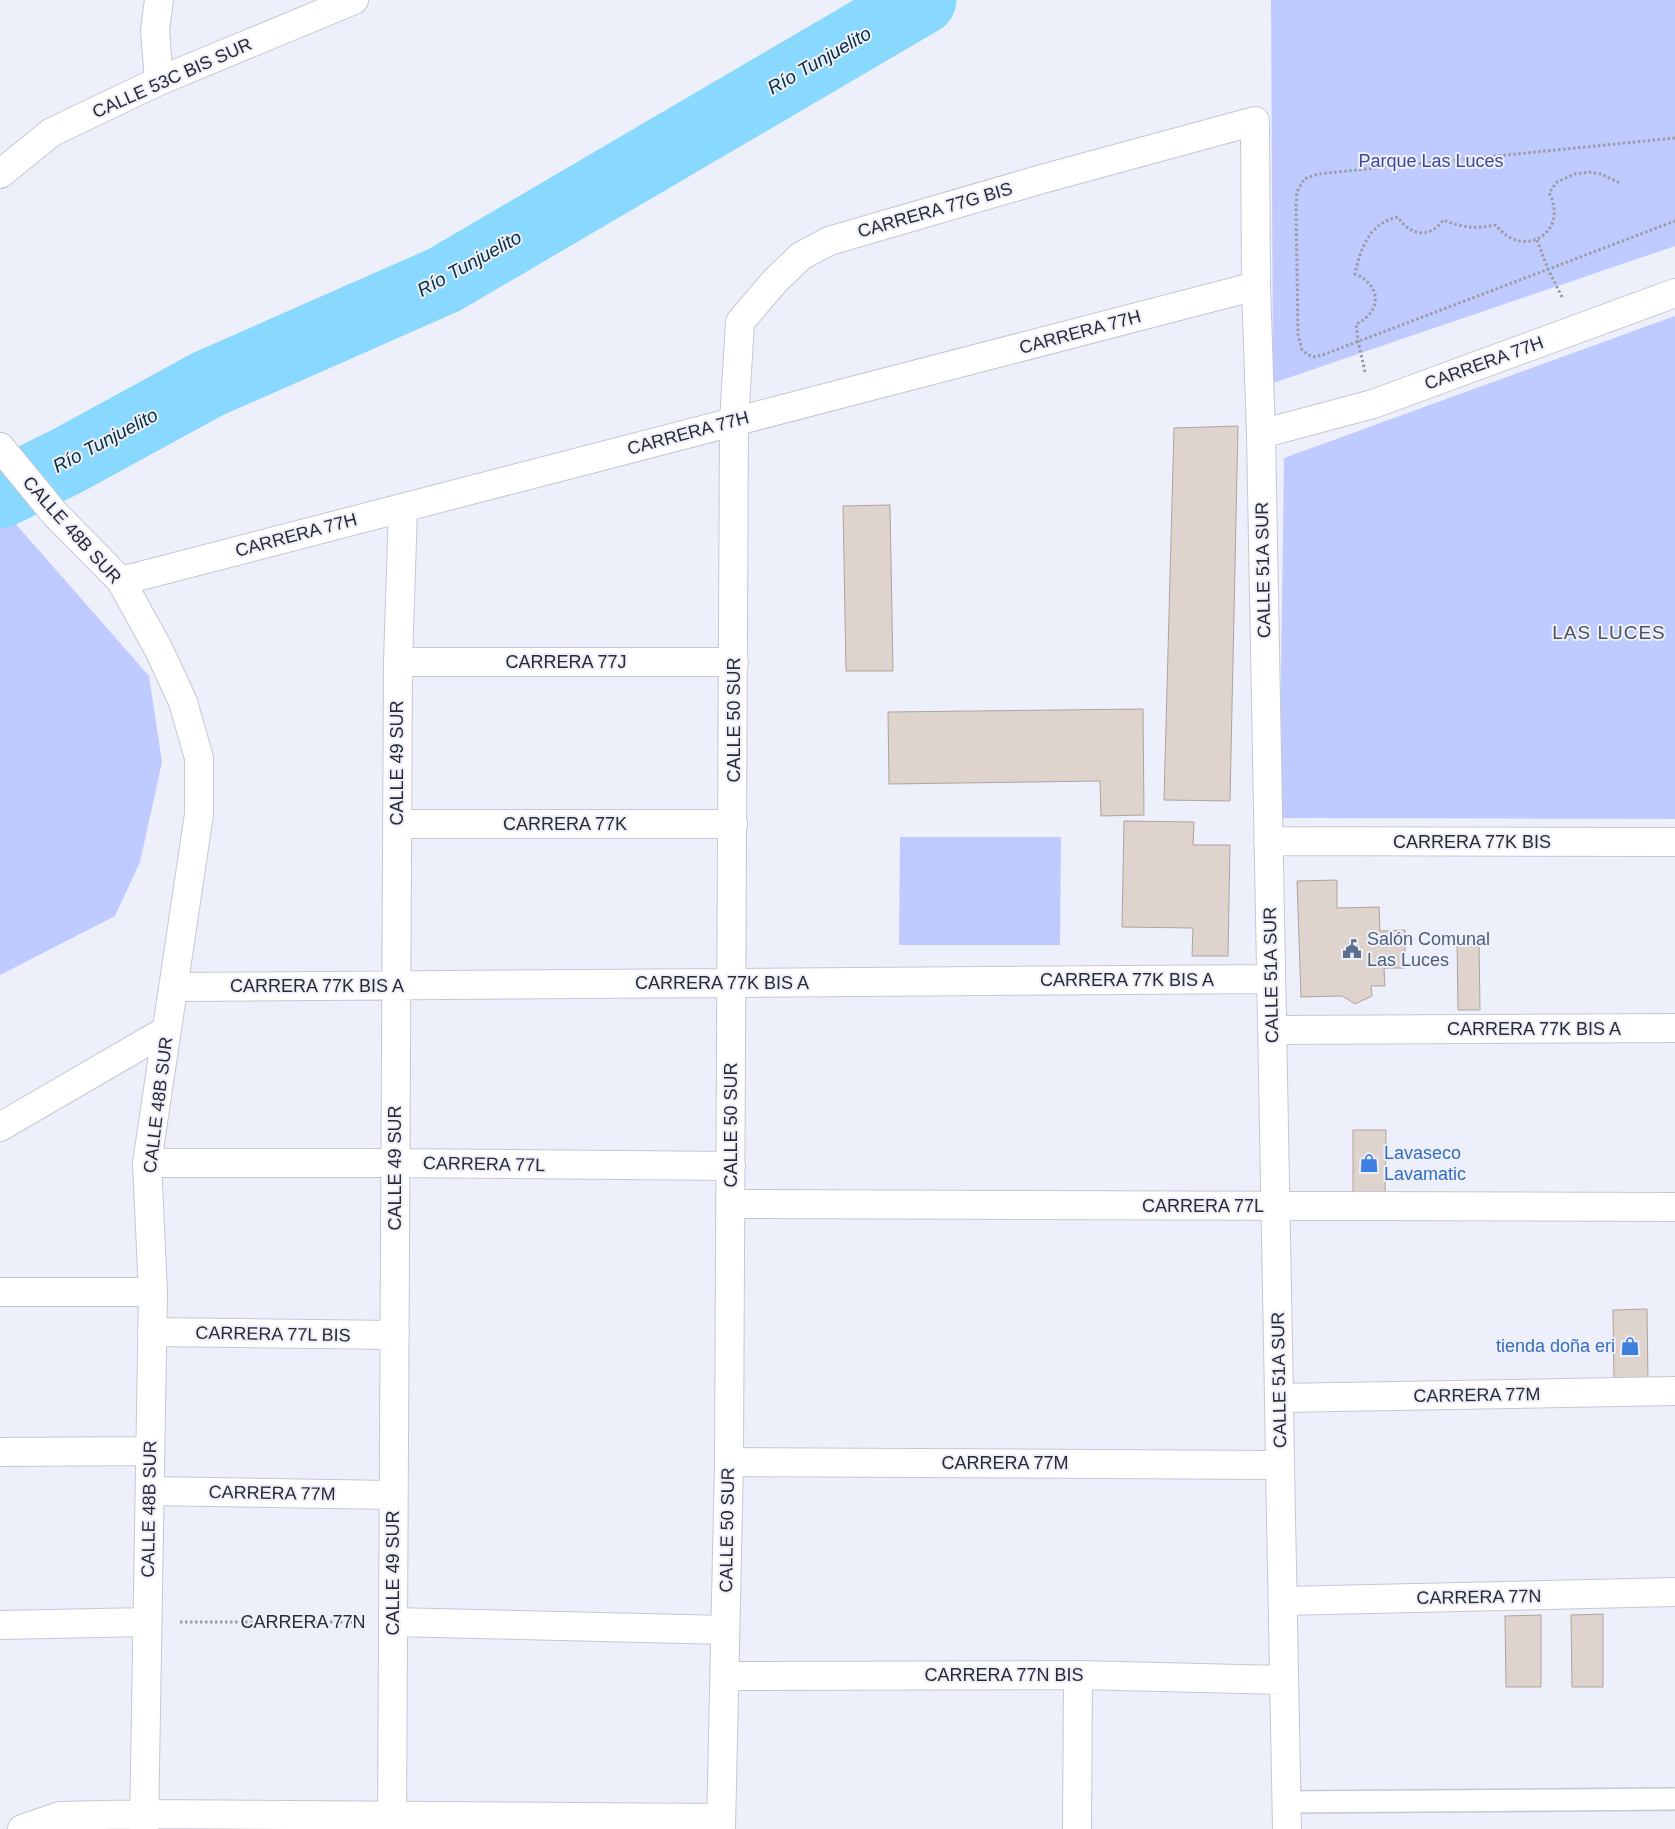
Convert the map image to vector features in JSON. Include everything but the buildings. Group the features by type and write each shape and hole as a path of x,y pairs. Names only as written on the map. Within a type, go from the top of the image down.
{"street":[{"path":"159,0 156,30 159,82"},
{"name":"CALLE 53C BIS SUR","path":"0,174 52,132 159,82 354,0"},
{"name":"CALLE 51A SUR","path":"1255,121 1256,286 1261,434 1287,1829"},
{"name":"CARRERA 77G BIS","path":"734,422 740,322 775,281 801,256 829,241 1255,121"},
{"name":"CARRERA 77H","path":"121,581 1256,286"},
{"name":"CARRERA 77H","path":"1261,434 1373,404 1675,293"},
{"name":"CALLE 50 SUR","path":"721,1823 729,1462 734,422"},
{"name":"CALLE 48B SUR","path":"0,448 55,514 121,581 159,650 183,702 199,758 199,814 147,1163 153,1292 145,1821"},
{"name":"CALLE 49 SUR","path":"392,1823 398,662 403,508"},
{"name":"CARRERA 77J","path":"398,662 734,662"},
{"name":"CARRERA 77K","path":"397,824 733,824"},
{"name":"CARRERA 77K BIS","path":"1268,841 1675,842"},
{"name":"CARRERA 77K BIS A","path":"173,987 1271,979"},
{"name":"CARRERA 77K BIS A","path":"1272,1030 1675,1028"},
{"path":"0,1127 167,1030"},
{"name":"CARRERA 77L","path":"147,1163 731,1166"},
{"name":"CARRERA 77L","path":"731,1204 1675,1207"},
{"path":"0,1292 153,1292"},
{"name":"CARRERA 77L BIS","path":"152,1332 395,1335"},
{"name":"CARRERA 77M","path":"1279,1398 1675,1391"},
{"path":"0,1452 150,1451"},
{"name":"CARRERA 77M","path":"729,1462 1280,1465"},
{"name":"CARRERA 77M","path":"150,1491 393,1495"},
{"name":"CARRERA 77N","path":"1283,1601 1675,1592"},
{"path":"0,1625 147,1622"},
{"path":"393,1622 725,1630"},
{"path":"1078,1675 1078,1829"},
{"name":"CARRERA 77N BIS","path":"724,1676 1078,1675 1284,1680"},
{"path":"22,1829 60,1816 145,1821 721,1823"}],"lane":[{"path":"1287,1802 1675,1799"}],"path":[{"path":"1675,138 1318,174 1304,179 1297,192 1296,207 1298,334 1300,343 1308,355 1314,357 1675,221"},
{"path":"1373,404 1358,341 1356,324 1370,315 1376,299 1374,290 1369,283 1354,274 1359,252 1376,228 1388,219 1398,217 1403,224 1416,232 1432,231 1443,220 1459,226 1478,229 1496,225 1509,238 1528,242 1537,240 1550,228 1554,219 1554,201 1549,193 1557,182 1575,174 1589,172 1601,174 1620,183"},
{"path":"1537,240 1548,269 1577,329"},
{"name":"CARRERA 77N","path":"147,1622 393,1622"}],"green space":[{"name":"Parque Las Luces","path":"1271,0 1675,0 1675,246 1273,383"},
{"path":"1675,316 1675,819 1279,818 1284,458"},
{"path":"0,506 149,676 162,762 140,862 115,916 0,975"},
{"path":"900,837 1061,837 1060,945 899,945"}],"waterway":[{"name":"Río Tunjuelito","path":"0,494 67,461 208,384 444,280 922,0"}],"place":[{"name":"Salón Comunal Las Luces","path":"1352,949"},
{"name":"Lavaseco Lavamatic","path":"1369,1163"},
{"name":"tienda doña eri","path":"1630,1346"}],"district":[{"name":"LAS LUCES","path":"1609,632"}]}
